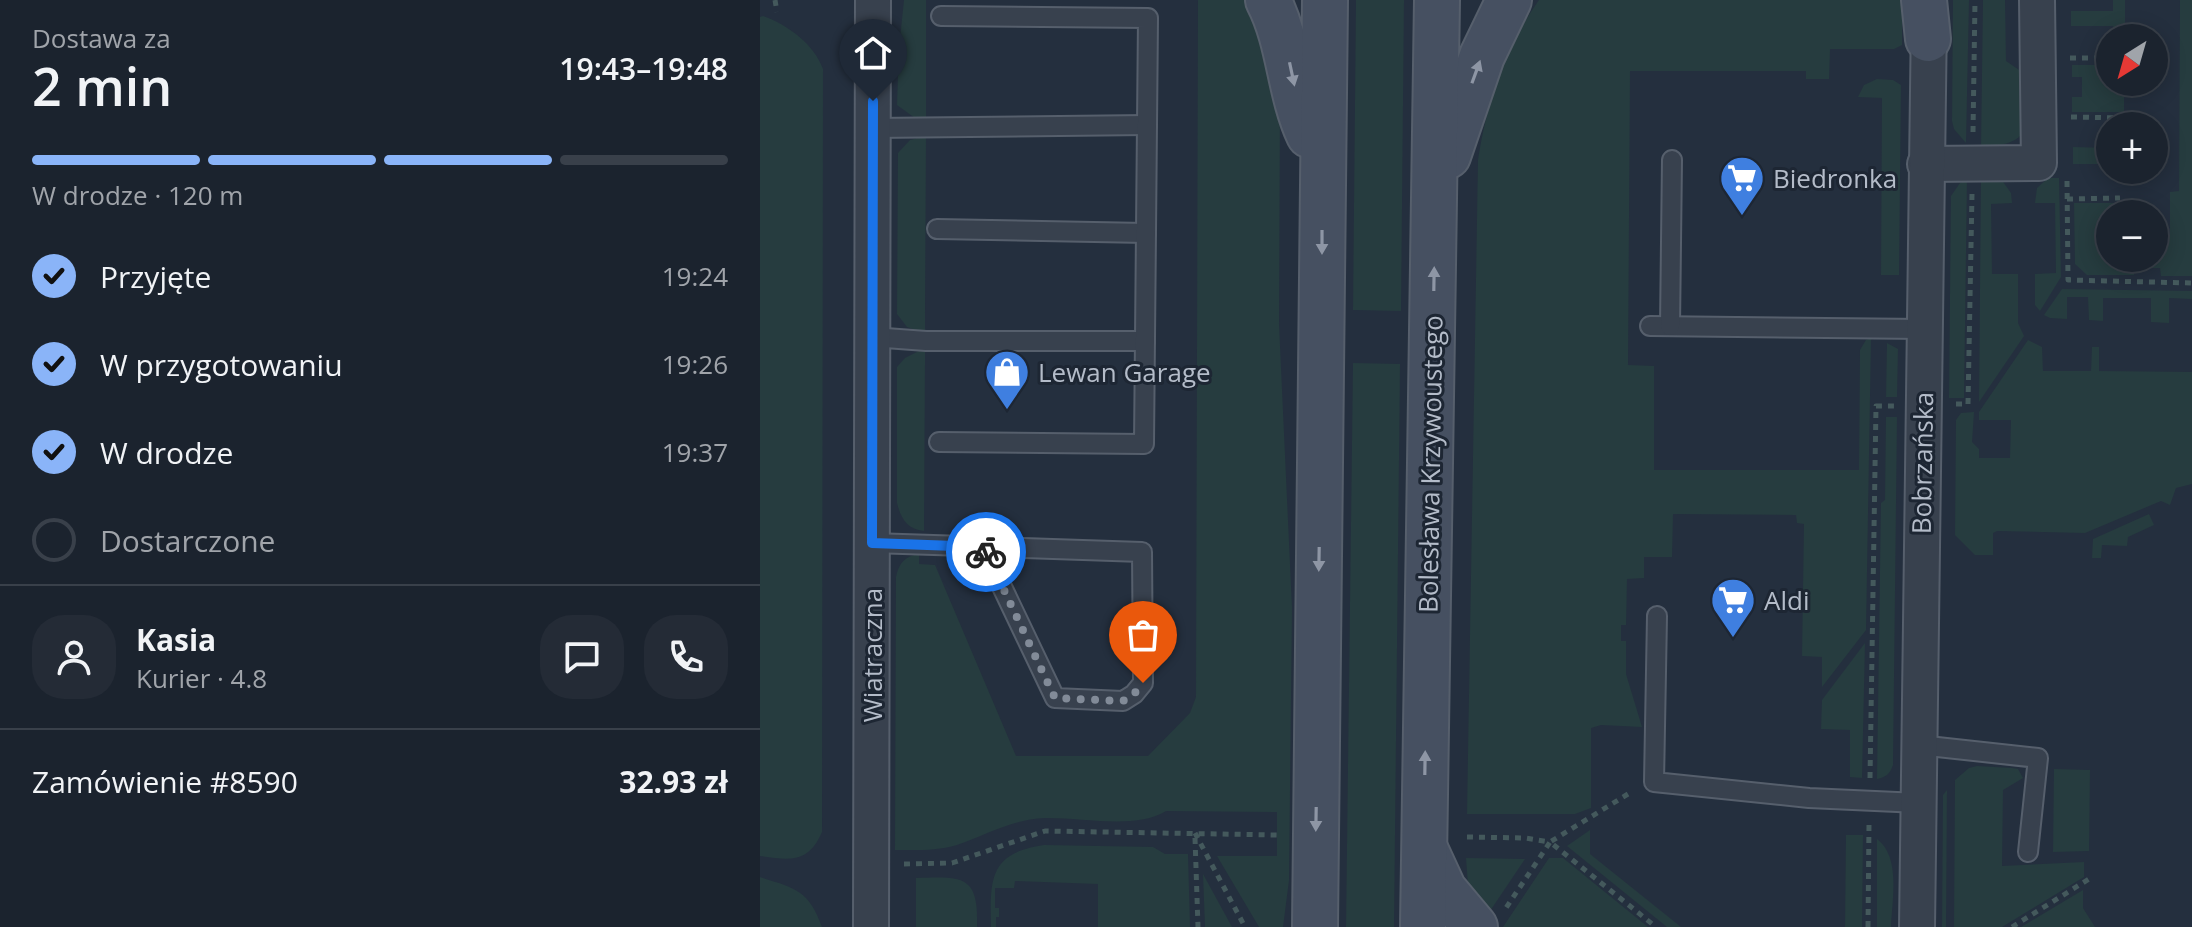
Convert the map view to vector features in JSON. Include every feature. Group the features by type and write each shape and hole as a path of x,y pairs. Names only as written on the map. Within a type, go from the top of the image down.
{"main road":[{"path":"1268,0 1277,16 1301,118 1323,164"},
{"path":"1315,927 1325,0"},
{"name":"Bolesława Krzywoustego","path":"1423,927 1437,0"},
{"path":"1434,229 1447,159 1463,110 1482,56 1509,0"},
{"path":"1424,841 1431,865 1444,890 1488,921"}],"street":[{"name":"Wiatraczna","path":"871,927 873,0"},
{"path":"1925,164 2039,163 2037,0"},
{"name":"Bobrzańska","path":"1917,927 1927,13"}],"lane":[{"path":"939,442 1144,444 1148,18 941,16"},
{"path":"873,128 1147,125"},
{"path":"1670,326 1672,160"},
{"path":"937,229 1146,233"},
{"path":"1650,326 1924,329"},
{"path":"872,337 926,341 1145,341"},
{"path":"872,543 1142,552 1143,683 1134,694 1123,701 1055,698 983,547"},
{"path":"1657,616 1654,782 1809,798 1919,803"},
{"path":"1919,745 2038,758 2028,852"}],"path":[{"path":"775,0 777,12"},
{"path":"1868,927 1876,406 1968,404 1975,0"},
{"path":"2065,58 2096,58"},
{"path":"2066,117 2096,118"},
{"path":"2067,199 2120,198"},
{"path":"2068,280 2192,283"},
{"path":"1488,921 1550,842 1628,794"},
{"path":"917,864 952,863 1045,831 1277,835"},
{"path":"1195,833 1198,927"},
{"path":"1195,833 1245,927"},
{"path":"1467,837 1525,838 1550,842 1656,927"},
{"path":"2012,927 2089,879"}],"green space":[{"path":"904,0 926,0 926,121 915,118 897,105"},
{"path":"1198,0 1247,0 1280,95 1279,324 1292,608 1289,880 1283,927 1259,927 1217,856 1277,856 1277,812 1166,811 1154,817 1124,821 1033,819 949,847 895,850 896,577 906,558 919,554 919,564 935,565 1016,756 1148,756 1190,713 1196,697"},
{"path":"1356,0 1404,0 1401,311 1353,310"},
{"path":"1539,0 1902,0 1902,45 1894,49 1830,49 1829,79 1806,79 1806,71 1630,71 1628,365 1654,366 1654,470 1859,470 1860,350 1871,338 1866,630 1822,687 1822,657 1802,656 1804,524 1797,523 1796,515 1673,514 1672,557 1644,557 1644,578 1627,579 1626,625 1621,625 1621,641 1626,641 1626,674 1642,727 1601,725 1591,728 1591,808 1575,814 1467,814 1478,160 1499,76 1516,37"},
{"path":"1953,0 1969,0 1966,143 1954,129 1952,121"},
{"path":"1983,0 2005,0 2006,61 2028,76 2028,106 2025,128 2020,136 2012,142 1981,147"},
{"path":"2113,0 2125,0 2125,24 2071,26 2071,11 2113,11"},
{"path":"2180,0 2192,0 2192,276 2161,276 2160,272 2168,272 2170,192 2179,191"},
{"path":"760,17 799,36 813,51 823,69 822,832 811,850 789,859 760,856"},
{"path":"2072,65 2096,65 2096,96 2124,96 2124,112 2072,112 2072,97 2082,97 2082,77 2072,77"},
{"path":"1877,79 1893,80 1901,85 1899,275 1881,275 1882,98 1858,97 1864,85"},
{"path":"926,136 925,333 907,327 897,314 898,153 910,140"},
{"path":"2073,147 2096,148 2096,164 2073,164"},
{"path":"1981,177 2001,179 2011,193 2012,203 1991,204 1992,274 2018,274 2018,323 2024,336 1979,402"},
{"path":"2048,178 2059,178 2061,277 2040,311 2035,305 2035,274 2056,273 2055,203 2035,203 2037,188"},
{"path":"1967,179 1964,398 1949,398 1951,196"},
{"path":"2074,203 2096,203 2096,272 2134,272 2134,275 2087,275 2075,264"},
{"path":"2062,289 2192,291 2192,299 2169,298 2169,323 2151,322 2151,298 2103,298 2103,321 2089,320 2088,297 2067,297 2067,319 2044,315"},
{"path":"2028,340 2042,347 2043,371 2091,371 2092,347 2099,347 2099,371 2192,372 2192,484 2176,488 2170,505 2161,501 2085,533 1997,531 1993,533 1993,555 1975,555 1955,535 1956,420 1961,413 1974,412 1972,442 1979,449 1979,458 2010,458 2011,420 1979,420 1979,412"},
{"path":"1887,343 1898,349 1897,397 1886,397"},
{"path":"925,348 924,531 906,522 897,503 897,367 905,358"},
{"path":"1353,363 1400,364 1394,927 1346,927"},
{"path":"1886,417 1897,417 1893,765 1887,775 1877,779 1881,503 1885,500"},
{"path":"2149,514 2154,525 2128,537 2127,546 2102,545 2101,558 2092,558 2093,539"},
{"path":"1865,643 1862,778 1850,777 1850,730 1821,729 1822,700"},
{"path":"1969,768 2018,769 2023,778 2003,790 2002,866 2084,862 2084,877 2002,927 1954,927 1955,780"},
{"path":"2054,769 2090,770 2089,851 2053,852"},
{"path":"1947,790 1946,927 1942,927 1943,795"},
{"path":"1590,830 1590,854 1681,927 1667,927 1567,846"},
{"path":"1846,835 1863,835 1862,927 1845,927"},
{"path":"1877,839 1885,847 1892,868 1891,927 1877,927"},
{"path":"1044,845 1153,847 1165,854 1188,854 1190,927 1098,927 1098,884 1015,881 1014,888 995,888 995,908 999,908 999,917 996,917 996,927 991,927 991,895 996,871 1012,854"},
{"path":"1466,858 1525,859 1488,914 1468,885"},
{"path":"1549,858 1563,858 1648,927 1503,927"},
{"path":"1203,874 1232,927 1205,927"},
{"path":"760,877 799,892 812,905 822,927 760,927"},
{"path":"916,878 945,878 964,882 975,897 977,927 916,927"},
{"path":"2083,890 2083,908 2095,927 2021,927"}],"way so far":[{"path":"986,552 1055,698 1123,701 1143,683"}],"place":[{"name":"Biedronka","path":"1742,217"},
{"name":"Lewan Garage","path":"1007,411"},
{"name":"Aldi","path":"1733,639"}],"route":[{"path":"873,101 872,543 983,547 986,552"}]}
